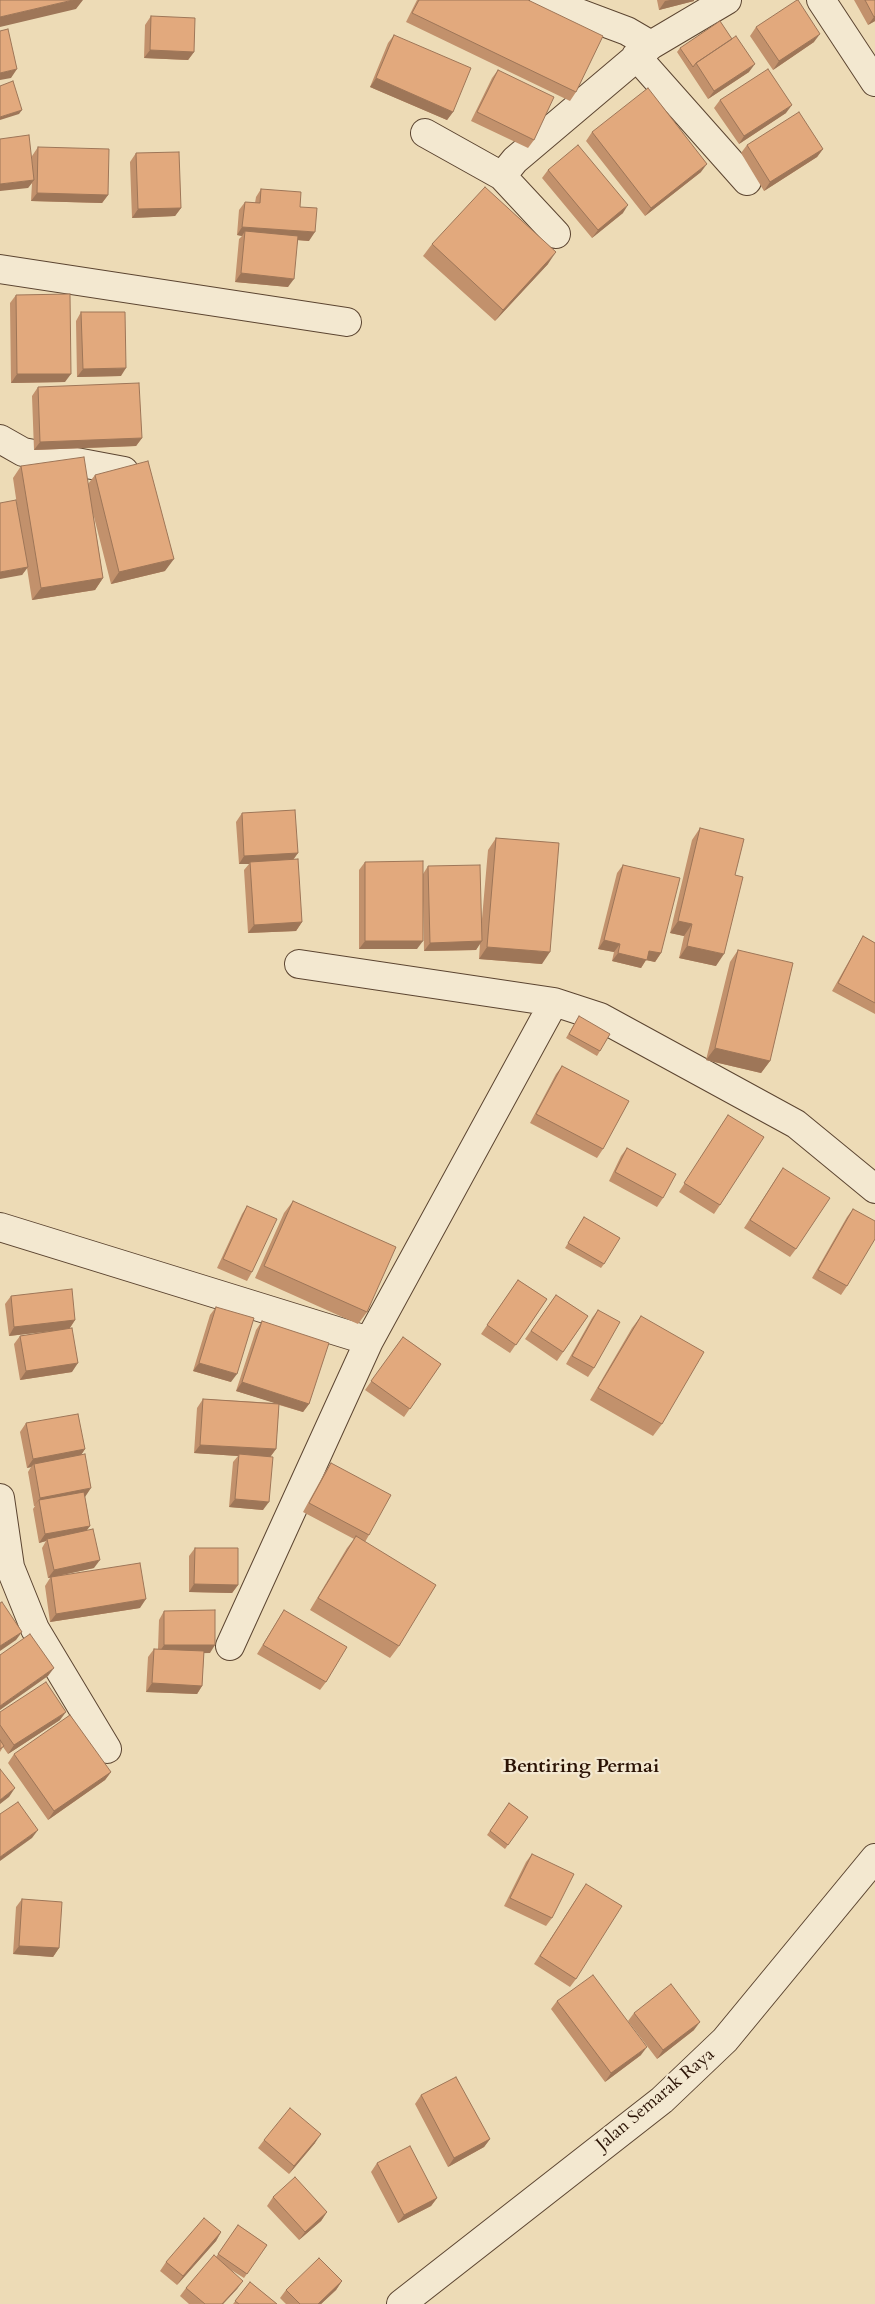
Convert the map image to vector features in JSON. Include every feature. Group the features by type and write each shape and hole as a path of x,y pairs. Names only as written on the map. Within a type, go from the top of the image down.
{"street":[{"path":"544,0 627,31 747,181"},
{"path":"502,176 515,160 644,50 727,0"},
{"path":"821,0 875,82"},
{"path":"425,133 502,176 556,234"},
{"path":"0,269 346,322"},
{"path":"0,439 23,452 124,471"},
{"path":"299,964 554,1002 600,1017 796,1124 875,1188"},
{"path":"230,1646 369,1340 554,1002"},
{"path":"0,1228 369,1340"},
{"path":"0,1498 5,1568 35,1629 107,1749"},
{"name":"Jalan Semarak Raya","path":"401,2304 662,2100 726,2040 875,1858"}],"building":[{"path":"0,0 73,0 0,17"},
{"path":"419,0 528,0 603,36 576,92 412,13"},
{"path":"797,0 820,34 779,61 756,27"},
{"path":"865,0 875,0 874,17"},
{"path":"151,16 195,18 194,52 150,50"},
{"path":"720,21 732,39 693,67 680,48"},
{"path":"8,29 17,69 0,73 0,31"},
{"path":"394,35 471,68 453,112 376,78"},
{"path":"736,36 755,64 714,91 696,63"},
{"path":"768,69 792,105 744,136 720,100"},
{"path":"498,70 554,97 534,140 477,112"},
{"path":"13,81 22,110 0,117 0,86"},
{"path":"648,88 707,164 651,208 592,132"},
{"path":"799,112 823,149 770,182 747,145"},
{"path":"29,135 34,180 0,184 0,139"},
{"path":"578,145 628,205 598,230 548,170"},
{"path":"38,147 109,149 108,195 37,193"},
{"path":"179,152 181,208 138,209 136,153"},
{"path":"485,187 556,252 503,310 432,244"},
{"path":"261,189 301,192 300,207 317,208 315,232 242,227 245,202 260,203"},
{"path":"245,231 298,236 294,279 241,273"},
{"path":"70,294 71,374 17,374 16,295"},
{"path":"81,312 125,312 126,368 83,369"},
{"path":"139,383 142,438 40,442 38,387"},
{"path":"84,457 103,578 41,588 21,466"},
{"path":"148,461 174,559 119,572 95,475"},
{"path":"16,500 28,567 0,572 0,503"},
{"path":"295,810 298,853 244,856 242,813"},
{"path":"700,828 744,839 735,875 743,877 724,954 687,946 692,924 678,921"},
{"path":"496,838 559,843 550,952 487,947"},
{"path":"298,859 302,922 254,925 250,862"},
{"path":"423,861 423,941 365,941 365,862"},
{"path":"480,865 482,941 430,943 428,866"},
{"path":"623,865 680,878 661,953 649,951 647,960 618,953 620,944 604,940"},
{"path":"863,936 875,943 875,1003 838,983"},
{"path":"738,950 793,963 770,1061 715,1048"},
{"path":"579,1016 610,1034 600,1051 569,1034"},
{"path":"562,1066 629,1101 603,1149 536,1114"},
{"path":"728,1115 764,1137 720,1205 684,1183"},
{"path":"627,1148 676,1174 663,1198 615,1172"},
{"path":"783,1168 830,1198 796,1249 750,1220"},
{"path":"293,1201 396,1247 367,1312 264,1266"},
{"path":"247,1206 277,1219 252,1272 223,1259"},
{"path":"853,1209 875,1221 875,1239 847,1286 818,1270"},
{"path":"584,1217 620,1238 604,1264 568,1243"},
{"path":"518,1280 547,1299 516,1345 487,1325"},
{"path":"72,1289 75,1320 14,1327 11,1296"},
{"path":"556,1295 588,1316 563,1352 531,1331"},
{"path":"216,1307 254,1318 237,1374 199,1363"},
{"path":"598,1310 620,1322 594,1368 572,1356"},
{"path":"641,1316 704,1352 662,1424 598,1388"},
{"path":"262,1321 329,1343 309,1404 242,1382"},
{"path":"72,1328 78,1363 26,1371 20,1336"},
{"path":"403,1337 441,1364 410,1409 371,1381"},
{"path":"203,1399 279,1404 276,1449 200,1445"},
{"path":"78,1414 85,1449 33,1459 26,1423"},
{"path":"85,1454 91,1488 40,1498 34,1464"},
{"path":"239,1454 273,1457 269,1502 235,1499"},
{"path":"331,1463 391,1495 369,1535 309,1503"},
{"path":"84,1492 90,1526 45,1534 39,1500"},
{"path":"93,1529 100,1560 54,1570 47,1539"},
{"path":"356,1536 436,1585 399,1646 318,1598"},
{"path":"195,1548 238,1548 238,1585 194,1584"},
{"path":"140,1563 146,1599 56,1614 51,1577"},
{"path":"2,1602 22,1632 0,1646 0,1603"},
{"path":"215,1610 215,1645 164,1645 164,1611"},
{"path":"284,1610 347,1647 326,1682 263,1645"},
{"path":"30,1634 54,1668 0,1706 0,1655"},
{"path":"154,1649 204,1651 202,1686 152,1683"},
{"path":"46,1682 66,1712 14,1745 0,1725 0,1712"},
{"path":"70,1715 111,1772 54,1811 14,1754"},
{"path":"0,1740 4,1746 0,1749"},
{"path":"0,1769 15,1788 0,1800"},
{"path":"18,1802 38,1830 0,1857 0,1814"},
{"path":"509,1803 528,1817 508,1845 490,1831"},
{"path":"532,1854 574,1874 552,1918 510,1898"},
{"path":"586,1884 622,1906 576,1979 540,1956"},
{"path":"22,1899 62,1902 59,1948 19,1946"},
{"path":"593,1975 647,2047 611,2073 557,2001"},
{"path":"671,1984 700,2022 663,2050 634,2013"},
{"path":"456,2077 490,2139 454,2158 421,2095"},
{"path":"290,2108 321,2134 294,2166 264,2140"},
{"path":"410,2146 437,2198 404,2215 377,2163"},
{"path":"295,2177 327,2212 305,2232 273,2197"},
{"path":"204,2218 221,2232 183,2276 166,2262"},
{"path":"238,2225 267,2245 247,2274 218,2254"},
{"path":"214,2255 243,2281 222,2304 205,2304 186,2288"},
{"path":"319,2258 342,2281 318,2304 300,2304 286,2290"},
{"path":"250,2282 277,2304 239,2304 235,2301"}],"district":[{"name":"Bentiring Permai","path":"581,1767"}]}
